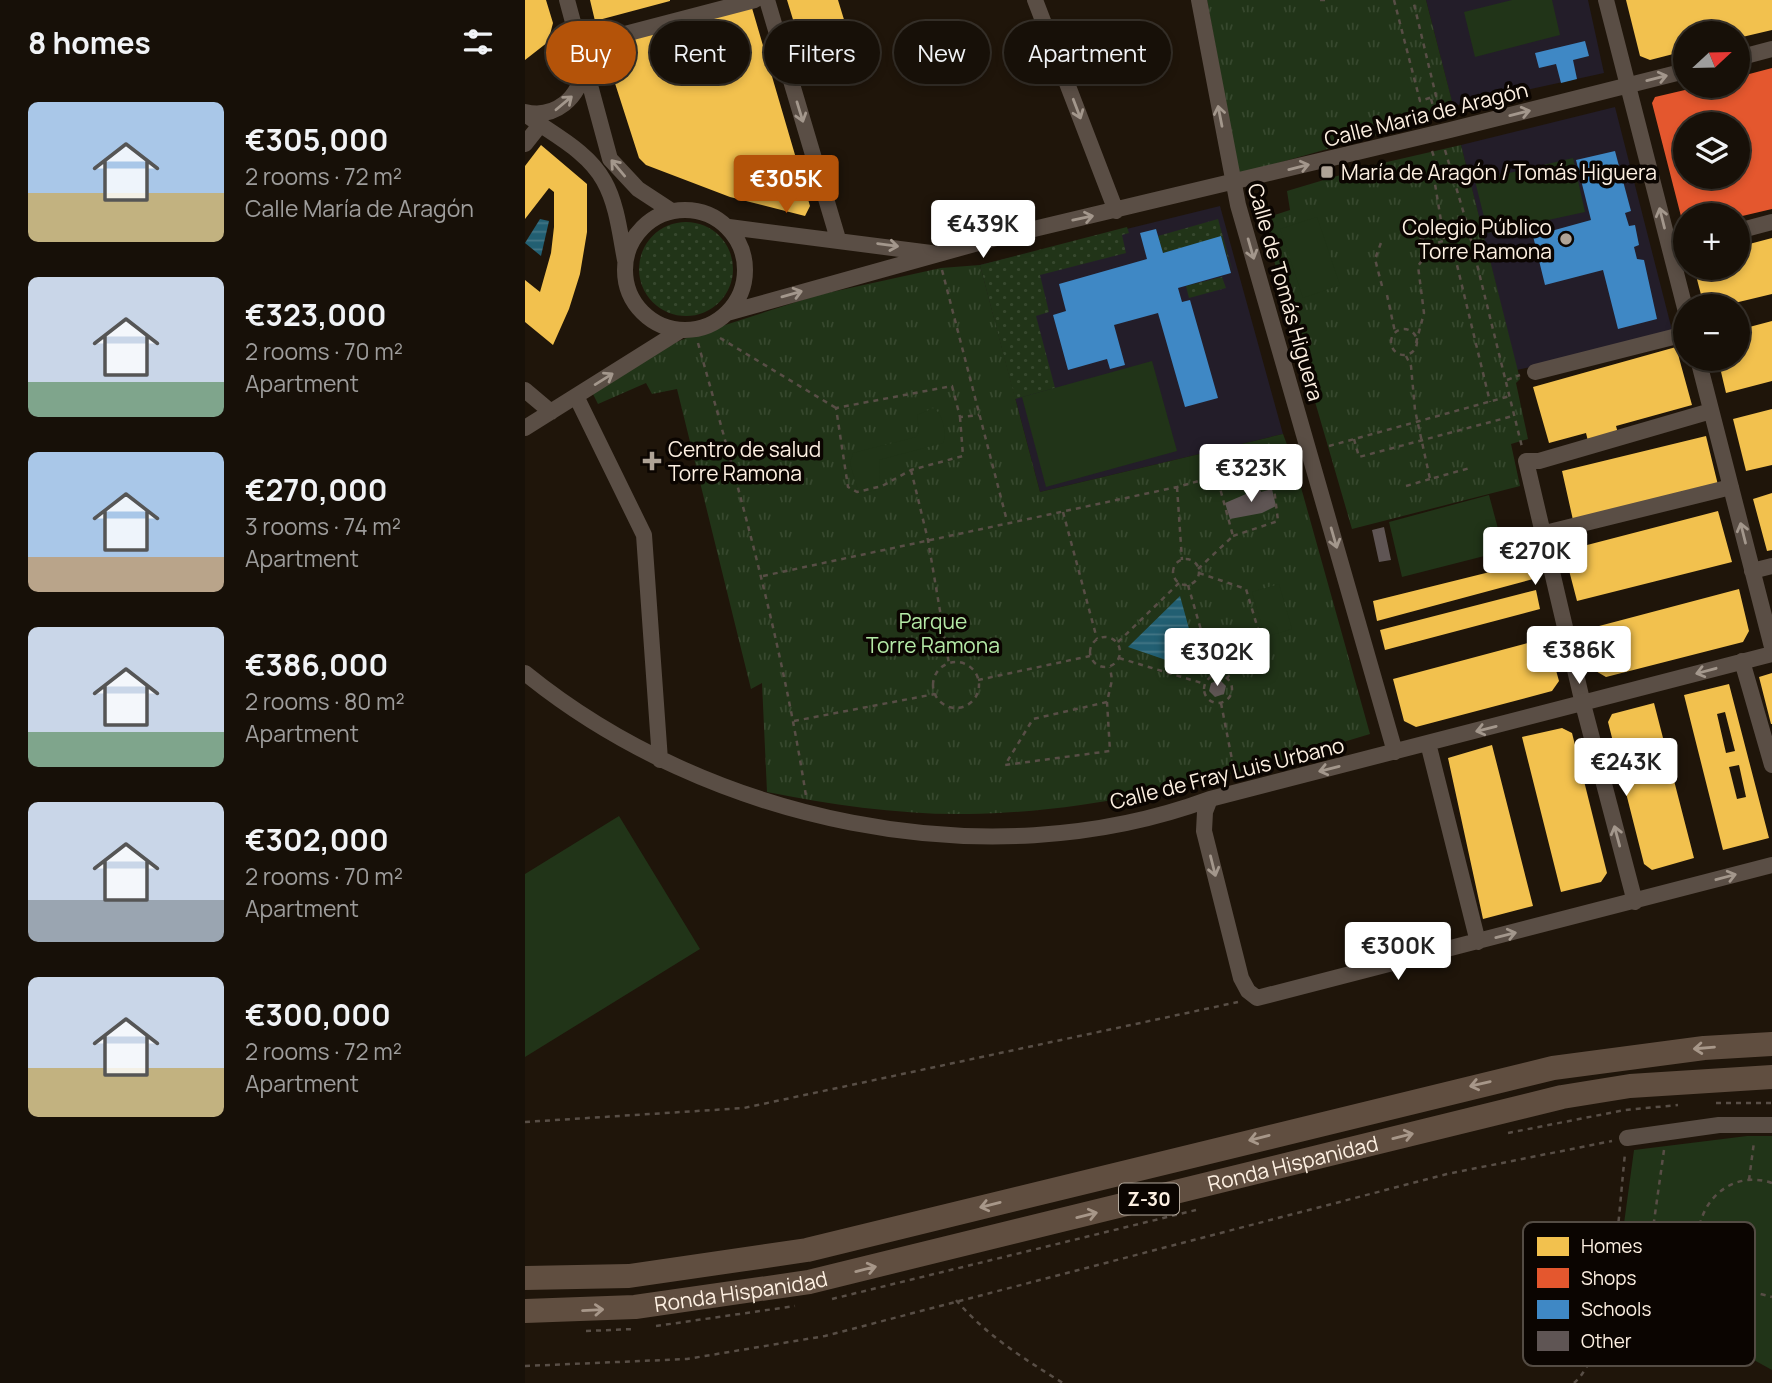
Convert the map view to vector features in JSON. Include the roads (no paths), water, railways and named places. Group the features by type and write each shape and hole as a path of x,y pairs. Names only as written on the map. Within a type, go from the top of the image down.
{"highway":[{"name":"Ronda Hispanidad","path":"525,1278 629,1276 807,1250 1553,1068 1705,1048 1772,1044"},
{"name":"Ronda Hispanidad","path":"525,1311 635,1307 809,1282 1562,1097 1630,1086 1772,1077"}],"street":[{"path":"567,0 572,21"},
{"path":"636,31 755,0"},
{"path":"767,0 838,239"},
{"path":"1035,0 1116,211"},
{"name":"Calle de Tomás Higuera","path":"1199,0 1233,183 1395,752"},
{"path":"1606,0 1681,294"},
{"path":"1750,55 1772,49"},
{"name":"Calle Maria de Aragón","path":"727,313 939,261 1116,211 1673,74"},
{"path":"525,113 546,114 565,104 580,84"},
{"path":"589,84 610,159 638,188 670,210"},
{"path":"525,113 579,152 604,180 611,195 626,263 626,280 640,312 652,321 678,332"},
{"path":"525,144 540,125"},
{"path":"626,263 630,245 640,229 653,218 670,210 702,211 729,227 838,239 939,261"},
{"path":"1750,228 1772,222"},
{"path":"525,428 678,332 706,326 727,313 738,298 745,280 745,261 740,243 729,227"},
{"path":"1535,372 1673,337"},
{"path":"1701,371 1772,647"},
{"path":"525,390 551,412"},
{"path":"576,396 644,535 660,760"},
{"path":"1635,902 1583,704 1526,461 1539,461 1711,411"},
{"path":"1541,534 1731,487"},
{"path":"1752,571 1772,566"},
{"name":"Calle de Fray Luis Urbano","path":"525,673 590,722 660,760 775,806 808,816 902,831 1021,834 1080,830 1178,811 1210,799 1395,752 1430,751 1583,704 1744,668 1772,654"},
{"path":"1744,668 1772,765"},
{"path":"1430,751 1476,935"},
{"path":"1210,799 1205,812 1205,831 1241,978 1248,991 1257,998 1476,935 1635,902 1772,865"},
{"path":"1178,811 1187,815 1205,831"},
{"path":"1627,1138 1719,1125 1772,1125"}],"water":[{"path":"540,219 549,221 541,256 525,243"},
{"path":"1180,596 1201,672 1128,647"}],"place":[{"name":"María de Aragón / Tomás Higuera","path":"1327,172"},
{"name":"Colegio Público Torre Ramona","path":"1566,239"},
{"name":"Centro de salud Torre Ramona","path":"652,461"}],"park label":[{"name":"Parque Torre Ramona","path":"933,633"}]}
